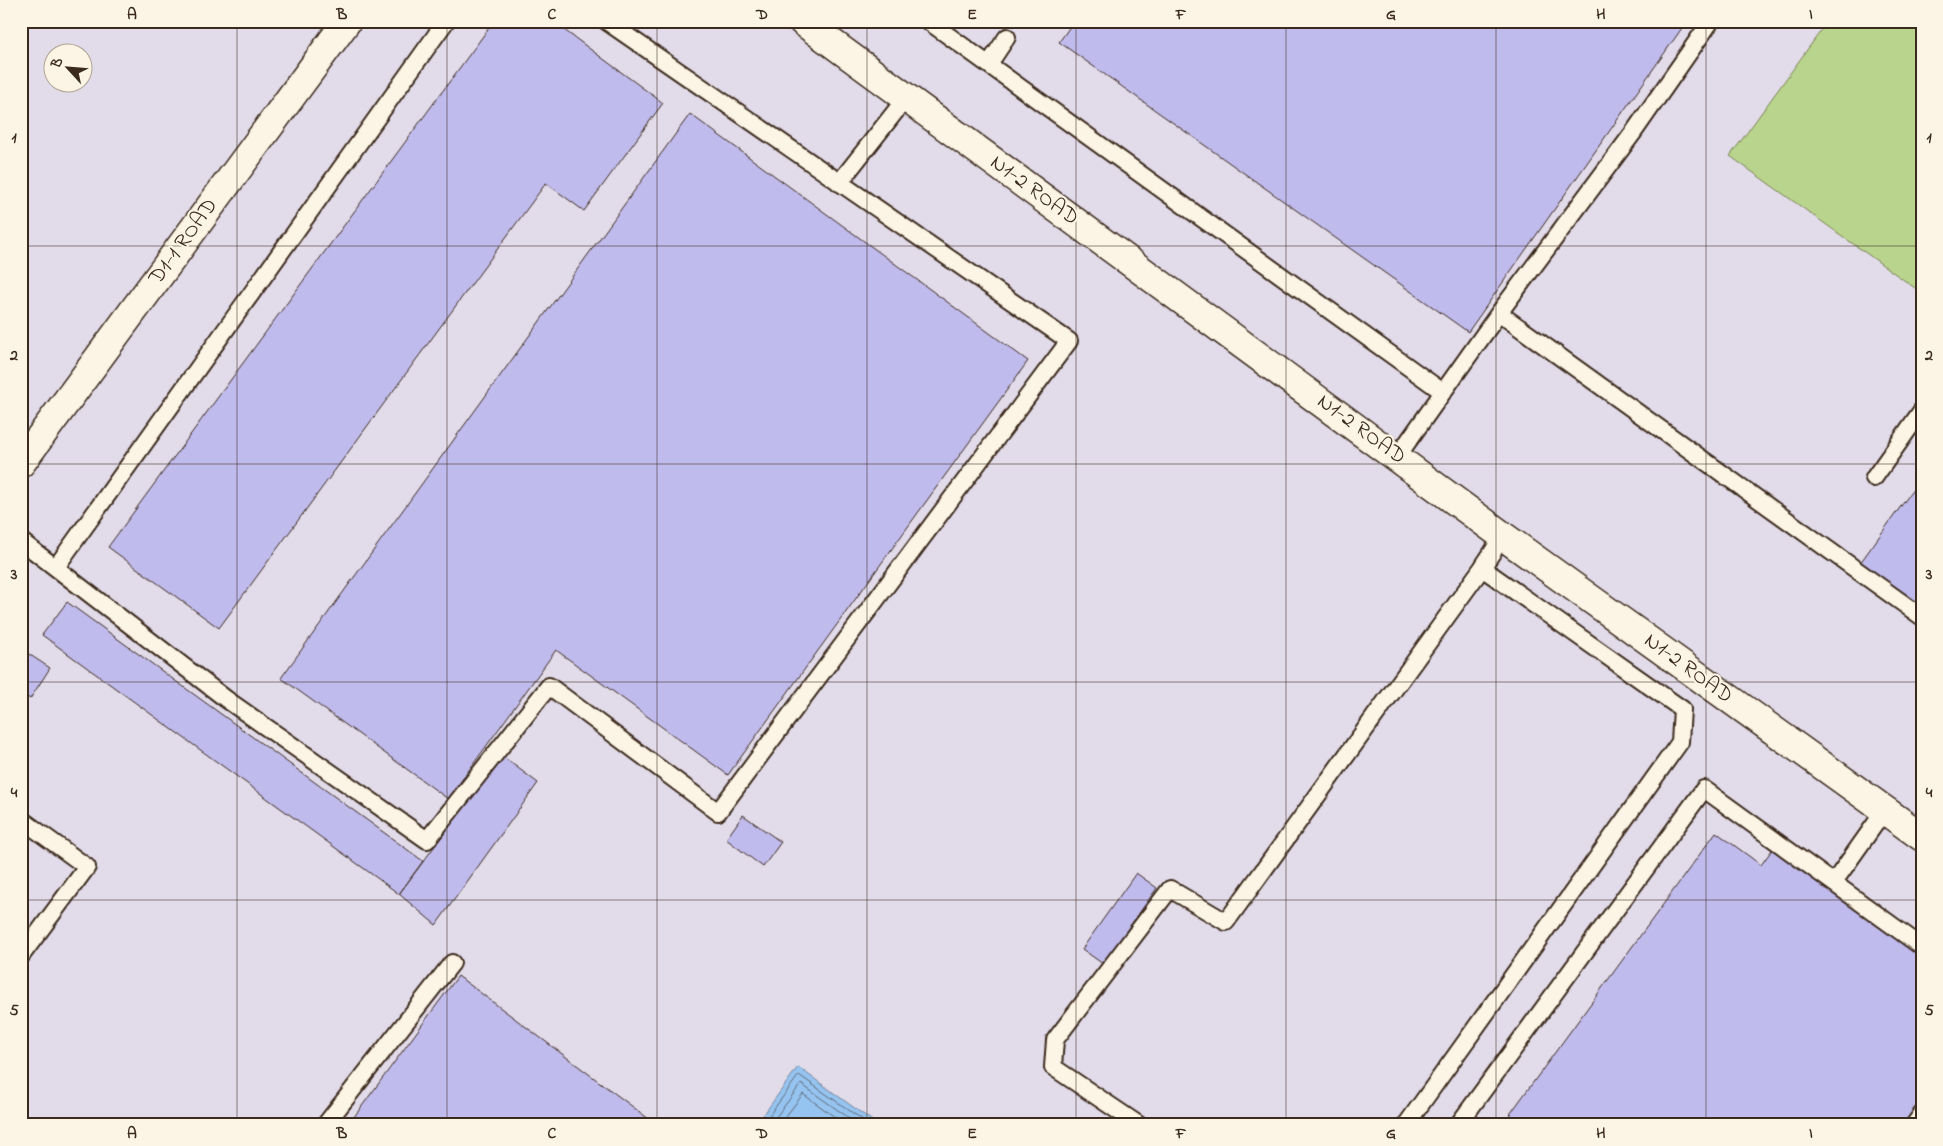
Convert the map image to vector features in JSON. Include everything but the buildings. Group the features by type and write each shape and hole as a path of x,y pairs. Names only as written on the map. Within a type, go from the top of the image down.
{"street":[{"name":"D1-1 ROAD","path":"21,463 347,21"},
{"name":"N1-2 ROAD","path":"802,21 1397,456 1503,536 1922,837"}],"lane":[{"path":"56,568 446,21"},
{"path":"21,541 226,699 427,840 549,686 718,812 1069,341 606,21"},
{"path":"928,21 1443,392"},
{"path":"1397,456 1499,313 1633,133 1711,21"},
{"path":"989,64 1007,37"},
{"path":"839,183 906,98"},
{"path":"1499,313 1922,617"},
{"path":"1874,478 1922,410"},
{"path":"1139,1125 1053,1067 1054,1040 1170,889 1226,922 1482,568 1503,536"},
{"path":"1406,1125 1680,742 1682,709 1482,568"},
{"path":"1458,1125 1704,790 1922,947"},
{"path":"1834,882 1885,810"},
{"path":"21,820 87,867 21,956"},
{"path":"325,1125 452,964"},
{"path":"1914,1125 1922,1114"}],"shaded area":[{"path":"21,21 1922,21 1922,1125 21,1125"}],"green space":[{"path":"1828,21 1922,21 1922,293 1730,156"}],"water":[{"path":"798,1067 878,1125 756,1125"}]}
